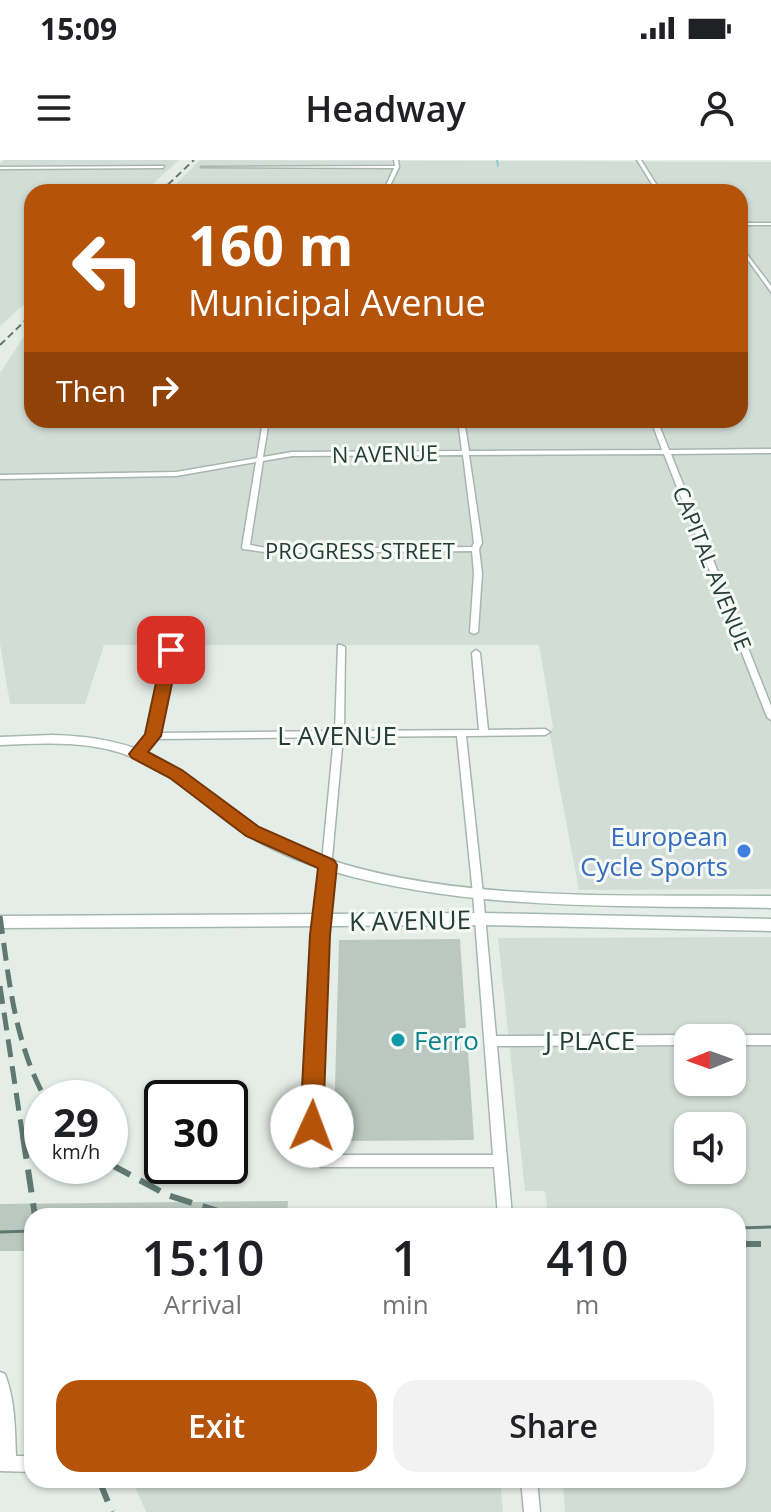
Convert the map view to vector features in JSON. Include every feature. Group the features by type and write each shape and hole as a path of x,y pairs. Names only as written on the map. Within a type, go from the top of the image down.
{"main road":[{"name":"K AVENUE","path":"0,741 81,741 138,754 176,774 253,832 328,865 386,881 478,894 771,902"},
{"path":"684,900 689,924"},
{"name":"K AVENUE","path":"0,922 480,919 771,925"}],"street":[{"path":"389,184 397,167 396,160"},
{"path":"639,160 654,184"},
{"path":"0,168 163,167"},
{"path":"203,167 397,167"},
{"path":"748,224 771,224"},
{"path":"748,257 771,290"},
{"path":"260,458 265,428"},
{"path":"462,428 478,543 475,549 478,573 474,632"},
{"name":"CAPITAL AVENUE","path":"657,428 771,717"},
{"name":"N AVENUE","path":"0,477 176,474 292,454 771,451"},
{"name":"PROGRESS STREET","path":"260,458 246,547 272,551 475,549"},
{"path":"341,647 339,735 321,921 313,1158 322,1161 501,1161"},
{"path":"138,754 153,736 171,650"},
{"path":"476,653 484,733"},
{"name":"L AVENUE","path":"153,736 545,732"},
{"path":"461,734 504,1208"},
{"name":"J PLACE","path":"491,1041 674,1040"},
{"path":"746,1040 771,1040"},
{"path":"0,1379 7,1411 4,1463 24,1464"},
{"path":"530,1488 532,1512"}],"shaded area":[{"path":"4,160 179,160 153,184 24,184 24,304 0,326 0,164"},
{"path":"200,160 771,162 771,889 579,890 550,736 553,727 539,645 104,645 85,704 10,704 0,644 0,373 24,336 24,428 748,428 748,184 176,184"},
{"path":"771,937 771,1512 565,1512 564,1488 746,1488 746,1208 547,1208 545,1191 525,1191 498,938"},
{"path":"136,1488 501,1488 503,1512 146,1512"}],"building":[{"name":"Ferro","path":"460,939 466,1028 459,1028 461,1051 468,1051 474,1140 347,1141 348,1123 334,1124 339,940"},
{"path":"288,1201 288,1208 24,1208 24,1251 0,1251 0,1204"}],"waterway":[{"path":"497,160 498,166"}],"tram line":[{"path":"746,1228 771,1227"},
{"path":"0,1232 24,1231"}],"railway":[{"path":"168,184 194,160"},
{"path":"0,345 24,322"},
{"path":"0,916 20,1032 37,1080"},
{"path":"0,986 23,1138"},
{"path":"23,1136 34,1208"},
{"path":"128,1174 167,1195 208,1208"},
{"path":"746,1244 771,1244"},
{"path":"102,1488 112,1512"}],"place":[{"name":"European Cycle Sports","path":"744,851"},
{"name":"Ferro","path":"398,1040"}],"route":[{"path":"171,650 153,736 138,754 176,774 253,832 328,865 320,935 312,1126"}]}
